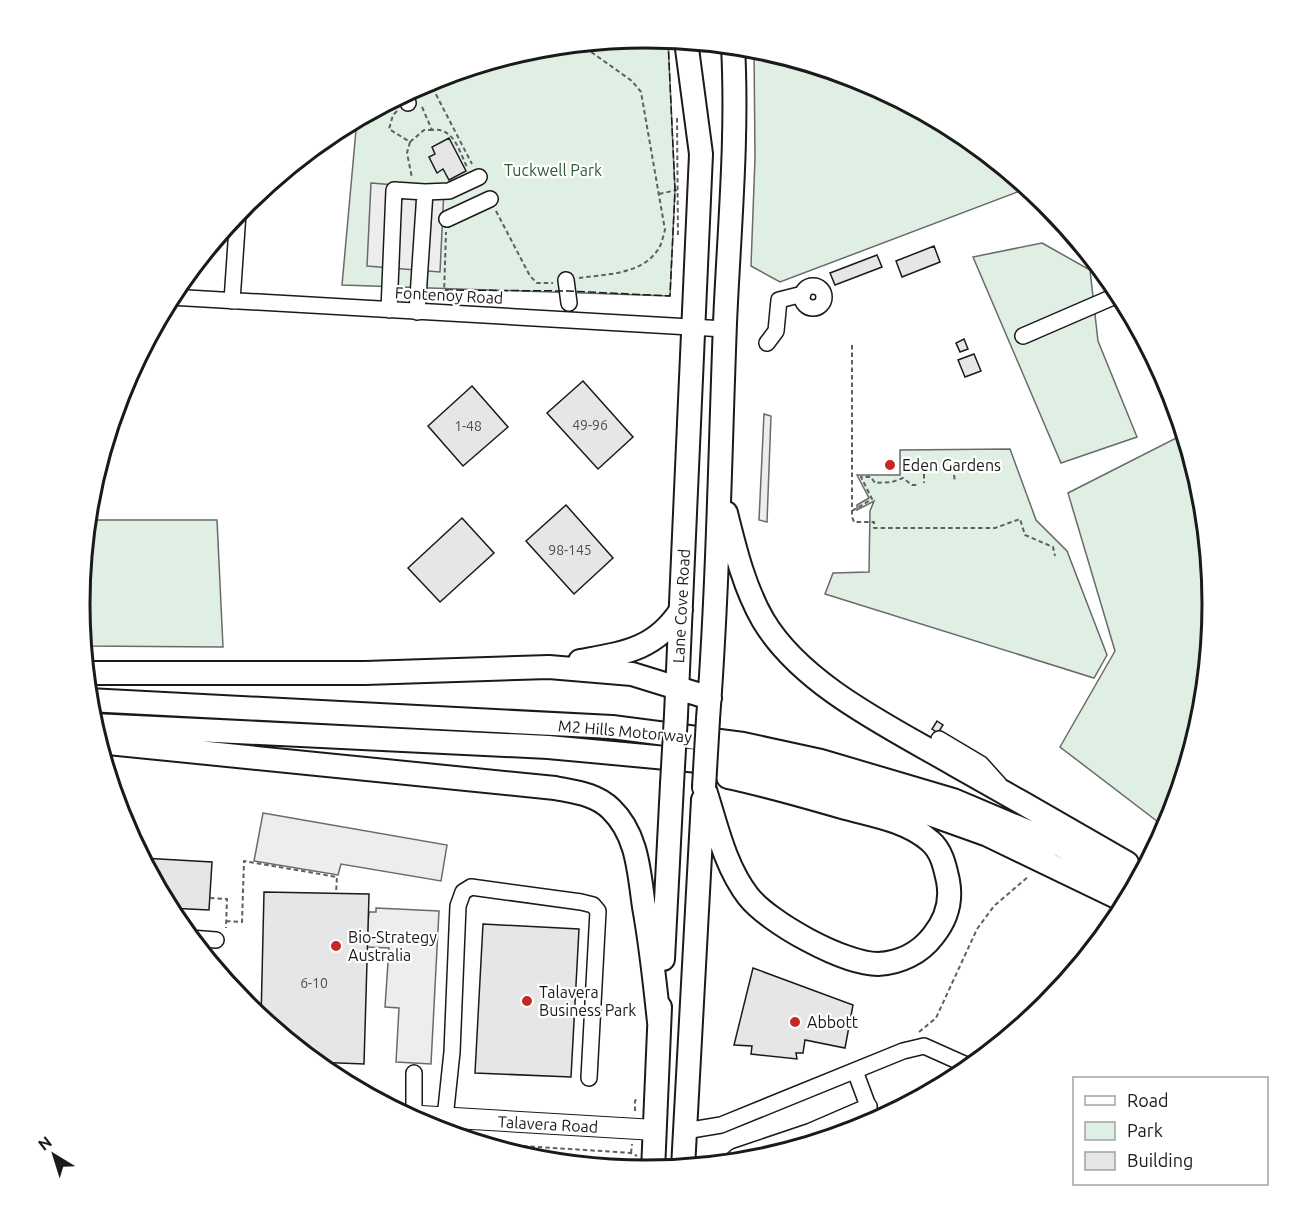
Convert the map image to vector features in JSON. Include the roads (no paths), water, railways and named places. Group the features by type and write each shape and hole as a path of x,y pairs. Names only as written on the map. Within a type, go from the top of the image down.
{"highway":[{"name":"Lane Cove Road","path":"646,1161 644,1129 660,1022 701,154 687,50"},
{"name":"Lane Cove Road","path":"692,1159 685,1131 720,485 735,93 733,55"},
{"path":"720,485 735,549 748,589 763,620 787,652 819,683 1136,868"},
{"path":"549,667 625,653 642,647 666,630 681,610"},
{"path":"94,673 365,673 549,667 632,674 676,689 709,708"},
{"name":"M2 Hills Motorway","path":"98,700 612,728 743,744 821,761 953,800 1060,845 1129,881"},
{"name":"M2 Hills Motorway","path":"103,725 548,747 744,765 828,781 978,831 1119,898"},
{"path":"107,743 555,788 582,793 597,799 621,820 634,846 650,939 660,1022"},
{"path":"672,758 698,770 768,786 890,821 918,832 932,842 944,862 950,890 940,928 918,951 901,960 878,964 859,962 819,945 779,924 748,895 731,870 704,787"},
{"path":"644,1129 685,1131"}],"main road":[{"name":"Talavera Road","path":"428,1117 644,1129"}],"street":[{"path":"389,310 394,190 449,191 474,175"},
{"path":"417,312 425,192"},
{"path":"447,219 490,199"},
{"path":"232,301 236,229"},
{"path":"566,280 569,303"},
{"path":"767,343 776,331 779,300 802,294"},
{"name":"Fontenoy Road","path":"181,298 725,329"},
{"path":"1023,336 1111,298"},
{"path":"939,739 981,764 1009,795"},
{"path":"445,1118 452,1052 458,906 463,892 471,887 581,902 593,905 598,911 589,1078"},
{"path":"200,938 221,935"},
{"path":"685,1131 721,1125 903,1051 924,1046 961,1063"},
{"path":"855,1071 871,1114"},
{"path":"410,1108 414,1073"},
{"path":"753,1150 811,1131 868,1106"}],"place":[{"name":"Eden Gardens","path":"890,465"},
{"name":"Bio-Strategy Australia","path":"336,946"},
{"name":"Talavera Business Park","path":"527,1001"},
{"name":"Abbott","path":"795,1022"}],"park label":[{"name":"Tuckwell Park","path":"553,170"}]}
